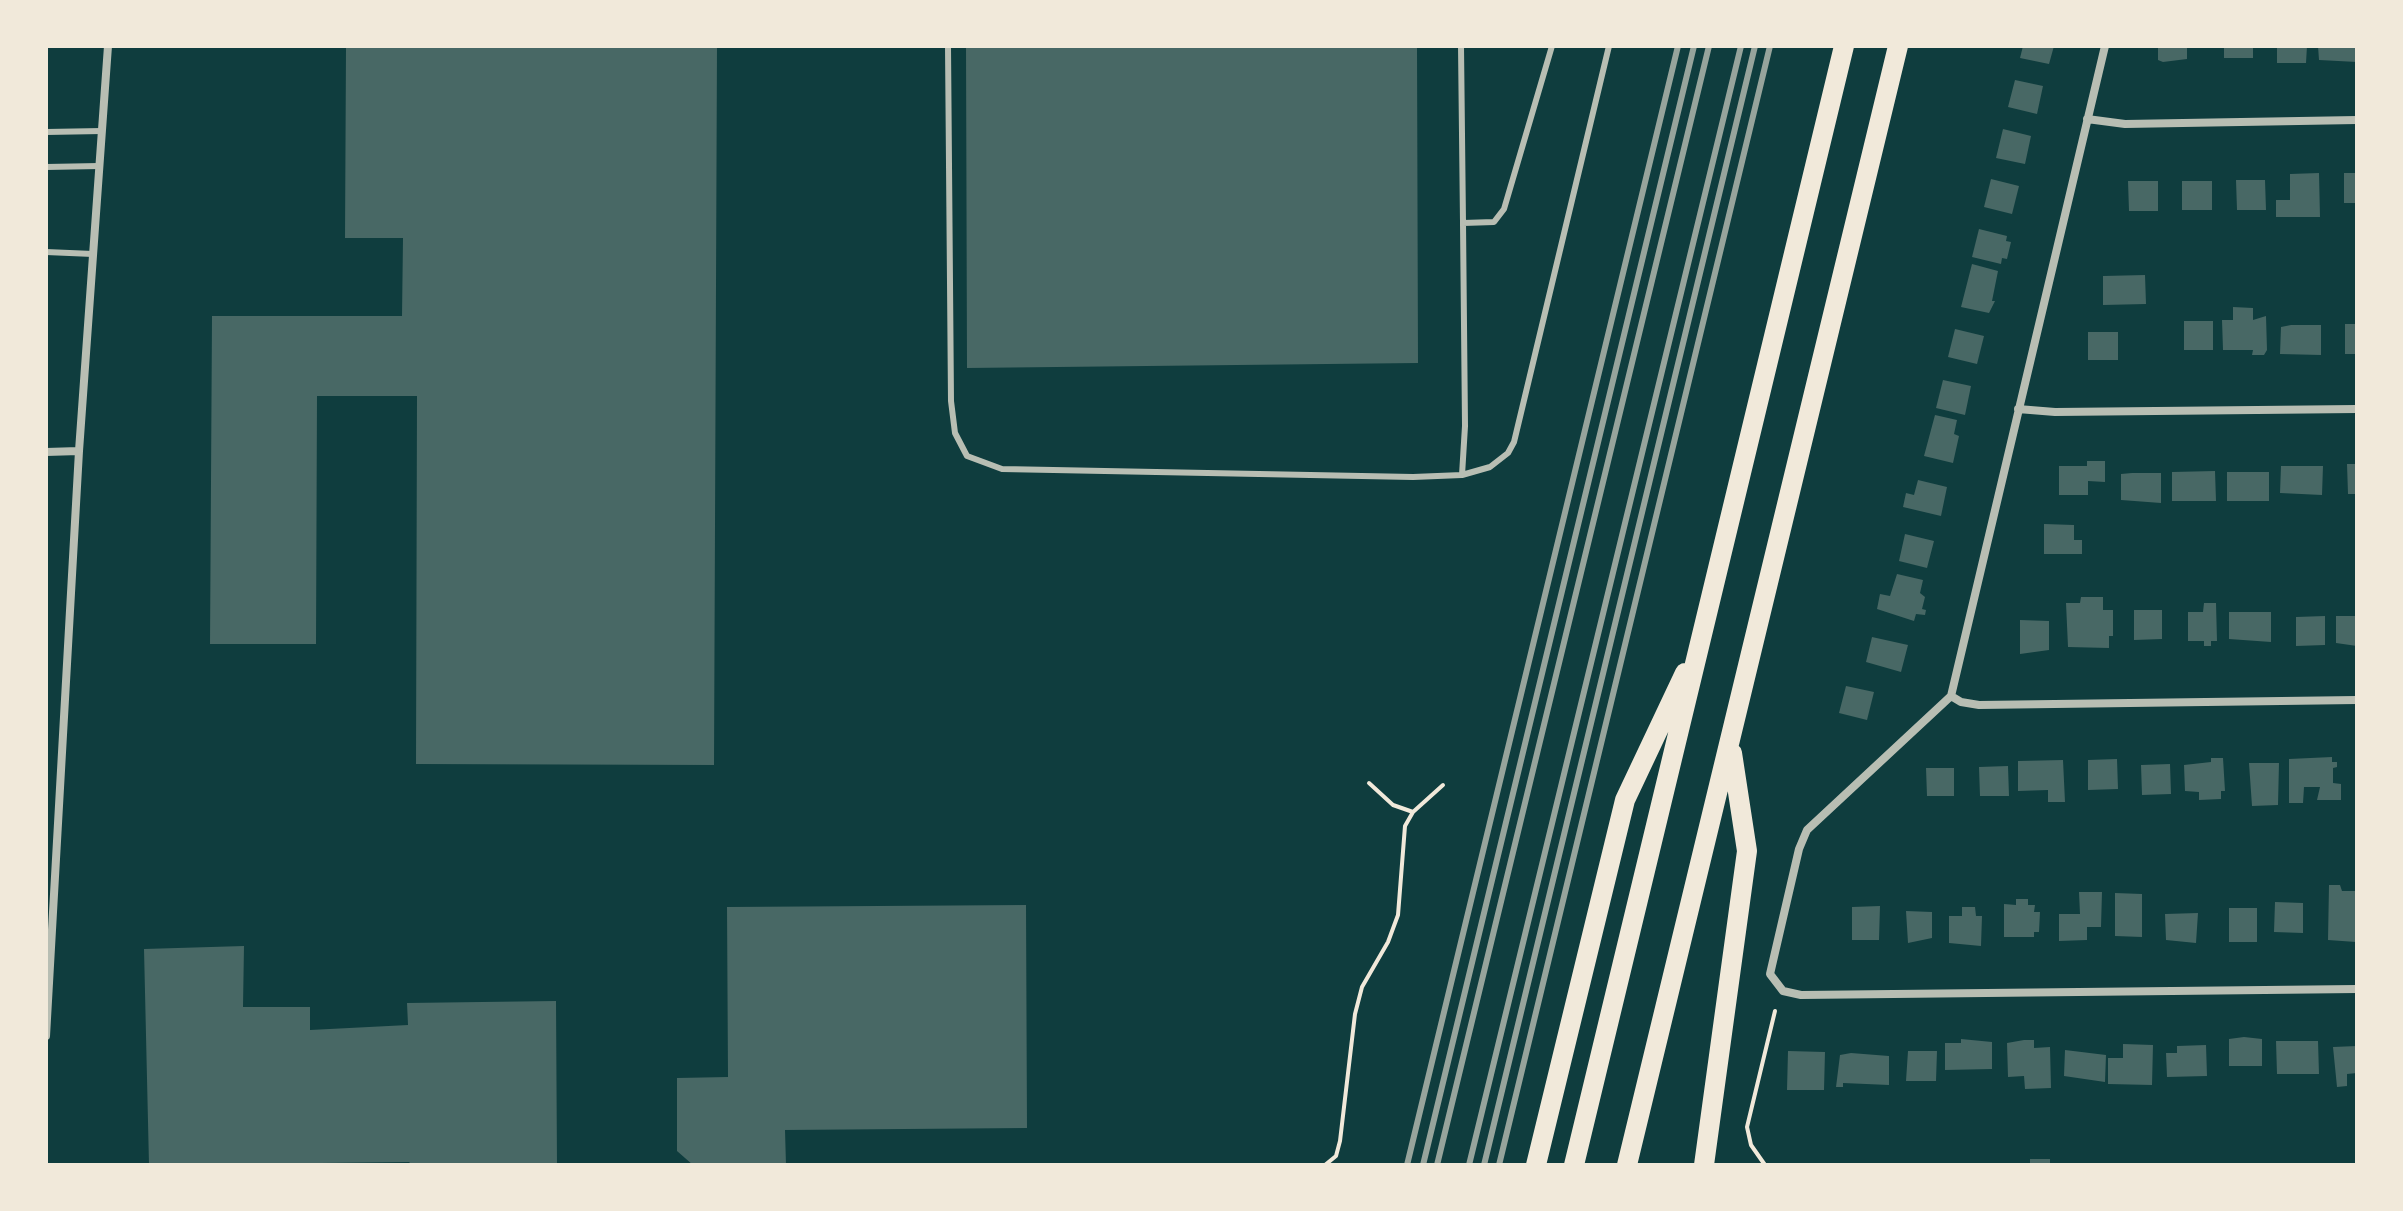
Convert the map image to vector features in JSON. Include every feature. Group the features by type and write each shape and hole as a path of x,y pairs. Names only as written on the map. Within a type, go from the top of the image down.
{"highway":[{"path":"1574,1165 1844,46"},
{"path":"1627,1165 1898,46"},
{"path":"1536,1165 1625,800 1704,633"},
{"path":"1704,1165 1747,851 1730,739"}],"street":[{"path":"46,1036 50,901 108,46"},
{"path":"2105,46 1951,696 1814,821 1802,839 1771,965 1772,981 1783,991 1812,995 2357,989"},
{"path":"2087,119 2125,124 2357,120"},
{"path":"2018,409 2055,412 2357,409"},
{"path":"46,452 79,451"},
{"path":"1951,696 1961,702 1979,705 2357,700"}],"lane":[{"path":"948,46 951,401 955,433 967,456 1002,469 1413,477 1462,475 1500,461 1508,453 1518,429 1609,46"},
{"path":"1461,46 1465,426 1462,475"},
{"path":"1463,223 1494,222 1504,209 1552,46"},
{"path":"46,132 102,131"},
{"path":"46,167 99,166"},
{"path":"46,252 93,254"}],"path":[{"path":"1369,783 1393,805 1413,812"},
{"path":"1325,1165 1336,1156 1340,1141 1355,1014 1362,987 1388,942 1398,915 1401,845 1405,826 1413,812 1443,785"},
{"path":"1765,1165 1751,1145 1747,1127 1775,1011"}],"building":[{"path":"717,46 714,765 416,764 417,396 317,396 316,644 210,644 212,316 402,316 403,238 345,238 346,47"},
{"path":"966,46 1417,46 1418,363 967,368"},
{"path":"2023,46 2054,46 2049,64 2020,58"},
{"path":"2158,46 2187,46 2187,59 2158,60"},
{"path":"2224,46 2253,46 2253,58 2224,58"},
{"path":"2277,46 2307,46 2306,63 2277,63"},
{"path":"2318,46 2357,46 2357,62 2319,60"},
{"path":"2015,80 2043,86 2037,114 2008,107"},
{"path":"2003,129 2031,136 2025,164 1996,158"},
{"path":"2319,173 2320,217 2276,217 2276,200 2290,200 2290,174"},
{"path":"2344,173 2357,173 2357,203 2344,203"},
{"path":"1991,179 2019,186 2012,214 1984,207"},
{"path":"2236,180 2265,180 2266,210 2237,210"},
{"path":"2128,181 2158,181 2158,211 2129,211"},
{"path":"2182,181 2212,181 2212,210 2182,210"},
{"path":"1979,229 2007,236 2006,241 2011,242 2007,259 2002,258 2001,264 1972,257"},
{"path":"1972,264 1998,271 1992,301 1995,301 1989,313 1961,307"},
{"path":"2145,275 2146,304 2103,305 2103,276"},
{"path":"2233,307 2253,308 2253,320 2266,316 2267,350 2264,355 2252,355 2253,350 2223,350 2222,320 2233,320"},
{"path":"2184,321 2213,321 2213,350 2184,350"},
{"path":"2345,324 2357,324 2357,354 2345,354"},
{"path":"2321,325 2321,355 2280,354 2281,327"},
{"path":"1955,329 1984,336 1977,364 1948,357"},
{"path":"2088,332 2118,332 2118,360 2088,360"},
{"path":"1943,380 1971,386 1965,415 1936,408"},
{"path":"1935,415 1957,420 1954,434 1959,436 1953,463 1924,456"},
{"path":"2087,461 2105,461 2105,482 2088,481 2088,495 2059,495 2059,466 2087,466"},
{"path":"2347,464 2357,464 2357,494 2348,494"},
{"path":"2281,466 2323,466 2322,495 2280,493"},
{"path":"2215,471 2216,501 2172,501 2172,472"},
{"path":"2227,472 2269,472 2269,501 2227,501"},
{"path":"2161,473 2161,503 2121,500 2121,474"},
{"path":"1918,480 1947,487 1941,516 1903,507 1906,493 1914,495"},
{"path":"2044,524 2074,525 2074,540 2082,540 2082,554 2044,554"},
{"path":"1905,534 1934,541 1927,568 1899,561"},
{"path":"1897,574 1923,580 1920,593 1925,597 1922,609 1926,610 1925,615 1916,614 1914,621 1877,609 1880,594 1890,596"},
{"path":"2081,597 2103,597 2103,610 2113,610 2113,636 2109,636 2109,648 2068,647 2066,603 2080,603"},
{"path":"2204,603 2216,603 2217,641 2211,641 2211,646 2204,646 2204,641 2188,641 2188,612 2203,612"},
{"path":"2134,610 2162,610 2162,639 2134,640"},
{"path":"2229,612 2271,612 2271,642 2229,639"},
{"path":"2325,616 2325,645 2296,646 2296,617"},
{"path":"2336,616 2357,616 2357,646 2336,643"},
{"path":"2020,620 2049,621 2049,650 2020,654"},
{"path":"1872,637 1908,645 1901,672 1866,662"},
{"path":"1846,686 1874,692 1867,720 1839,713"},
{"path":"2332,757 2332,762 2337,762 2337,767 2333,768 2333,783 2341,784 2341,800 2317,800 2320,787 2304,787 2303,803 2289,803 2289,759"},
{"path":"2211,758 2223,758 2225,791 2221,791 2221,799 2199,800 2199,792 2185,791 2184,765 2211,762"},
{"path":"2117,759 2118,789 2088,790 2088,760"},
{"path":"2063,760 2065,802 2048,802 2048,790 2018,791 2018,761"},
{"path":"2249,763 2279,763 2278,805 2252,806"},
{"path":"2170,764 2171,794 2142,795 2141,765"},
{"path":"2008,766 2009,796 1980,796 1979,767"},
{"path":"1926,768 1954,768 1954,796 1927,796"},
{"path":"2329,885 2340,885 2342,891 2356,891 2356,942 2328,940"},
{"path":"2079,892 2102,892 2101,927 2087,927 2087,940 2059,941 2059,914 2080,914"},
{"path":"2115,893 2142,894 2142,937 2115,936"},
{"path":"2016,899 2028,899 2028,905 2035,905 2034,912 2040,912 2039,932 2034,932 2034,937 2004,937 2004,904 2016,905"},
{"path":"2275,902 2303,903 2303,933 2274,932"},
{"path":"1026,905 1027,1128 785,1130 786,1165 693,1165 677,1151 677,1078 728,1077 727,907"},
{"path":"1880,906 1879,940 1852,940 1852,907"},
{"path":"1962,907 1975,907 1976,916 1982,916 1981,946 1949,943 1949,916 1962,916"},
{"path":"2229,908 2257,908 2257,942 2229,942"},
{"path":"1906,911 1932,912 1932,938 1908,943"},
{"path":"2198,913 2196,943 2166,940 2165,914"},
{"path":"244,946 243,1007 310,1007 310,1030 408,1025 407,1003 556,1001 557,1165 412,1165 409,1162 149,1165 144,949"},
{"path":"1961,1039 1992,1042 1992,1069 1945,1070 1945,1043 1961,1043"},
{"path":"2229,1039 2262,1039 2262,1066 2229,1066"},
{"path":"2034,1040 2034,1048 2050,1047 2051,1088 2025,1089 2024,1076 2008,1077 2007,1043"},
{"path":"2276,1041 2318,1041 2319,1074 2277,1074"},
{"path":"2123,1044 2153,1045 2152,1085 2108,1084 2108,1058 2123,1058"},
{"path":"2206,1045 2207,1076 2167,1077 2166,1053 2177,1053 2177,1046"},
{"path":"2357,1046 2357,1073 2347,1074 2347,1086 2337,1087 2333,1047"},
{"path":"2065,1050 2106,1055 2105,1082 2064,1076"},
{"path":"1788,1051 1825,1052 1824,1090 1787,1090"},
{"path":"1908,1051 1937,1051 1936,1081 1906,1081"},
{"path":"1840,1055 1889,1056 1889,1085 1843,1083 1843,1087 1836,1087"},
{"path":"2030,1159 2050,1159 2050,1165 2030,1165"}],"railway":[{"path":"1407,1165 1678,46"},
{"path":"1423,1165 1694,46"},
{"path":"1437,1165 1709,46"},
{"path":"1469,1165 1741,46"},
{"path":"1484,1165 1755,46"},
{"path":"1499,1165 1770,46"}]}
